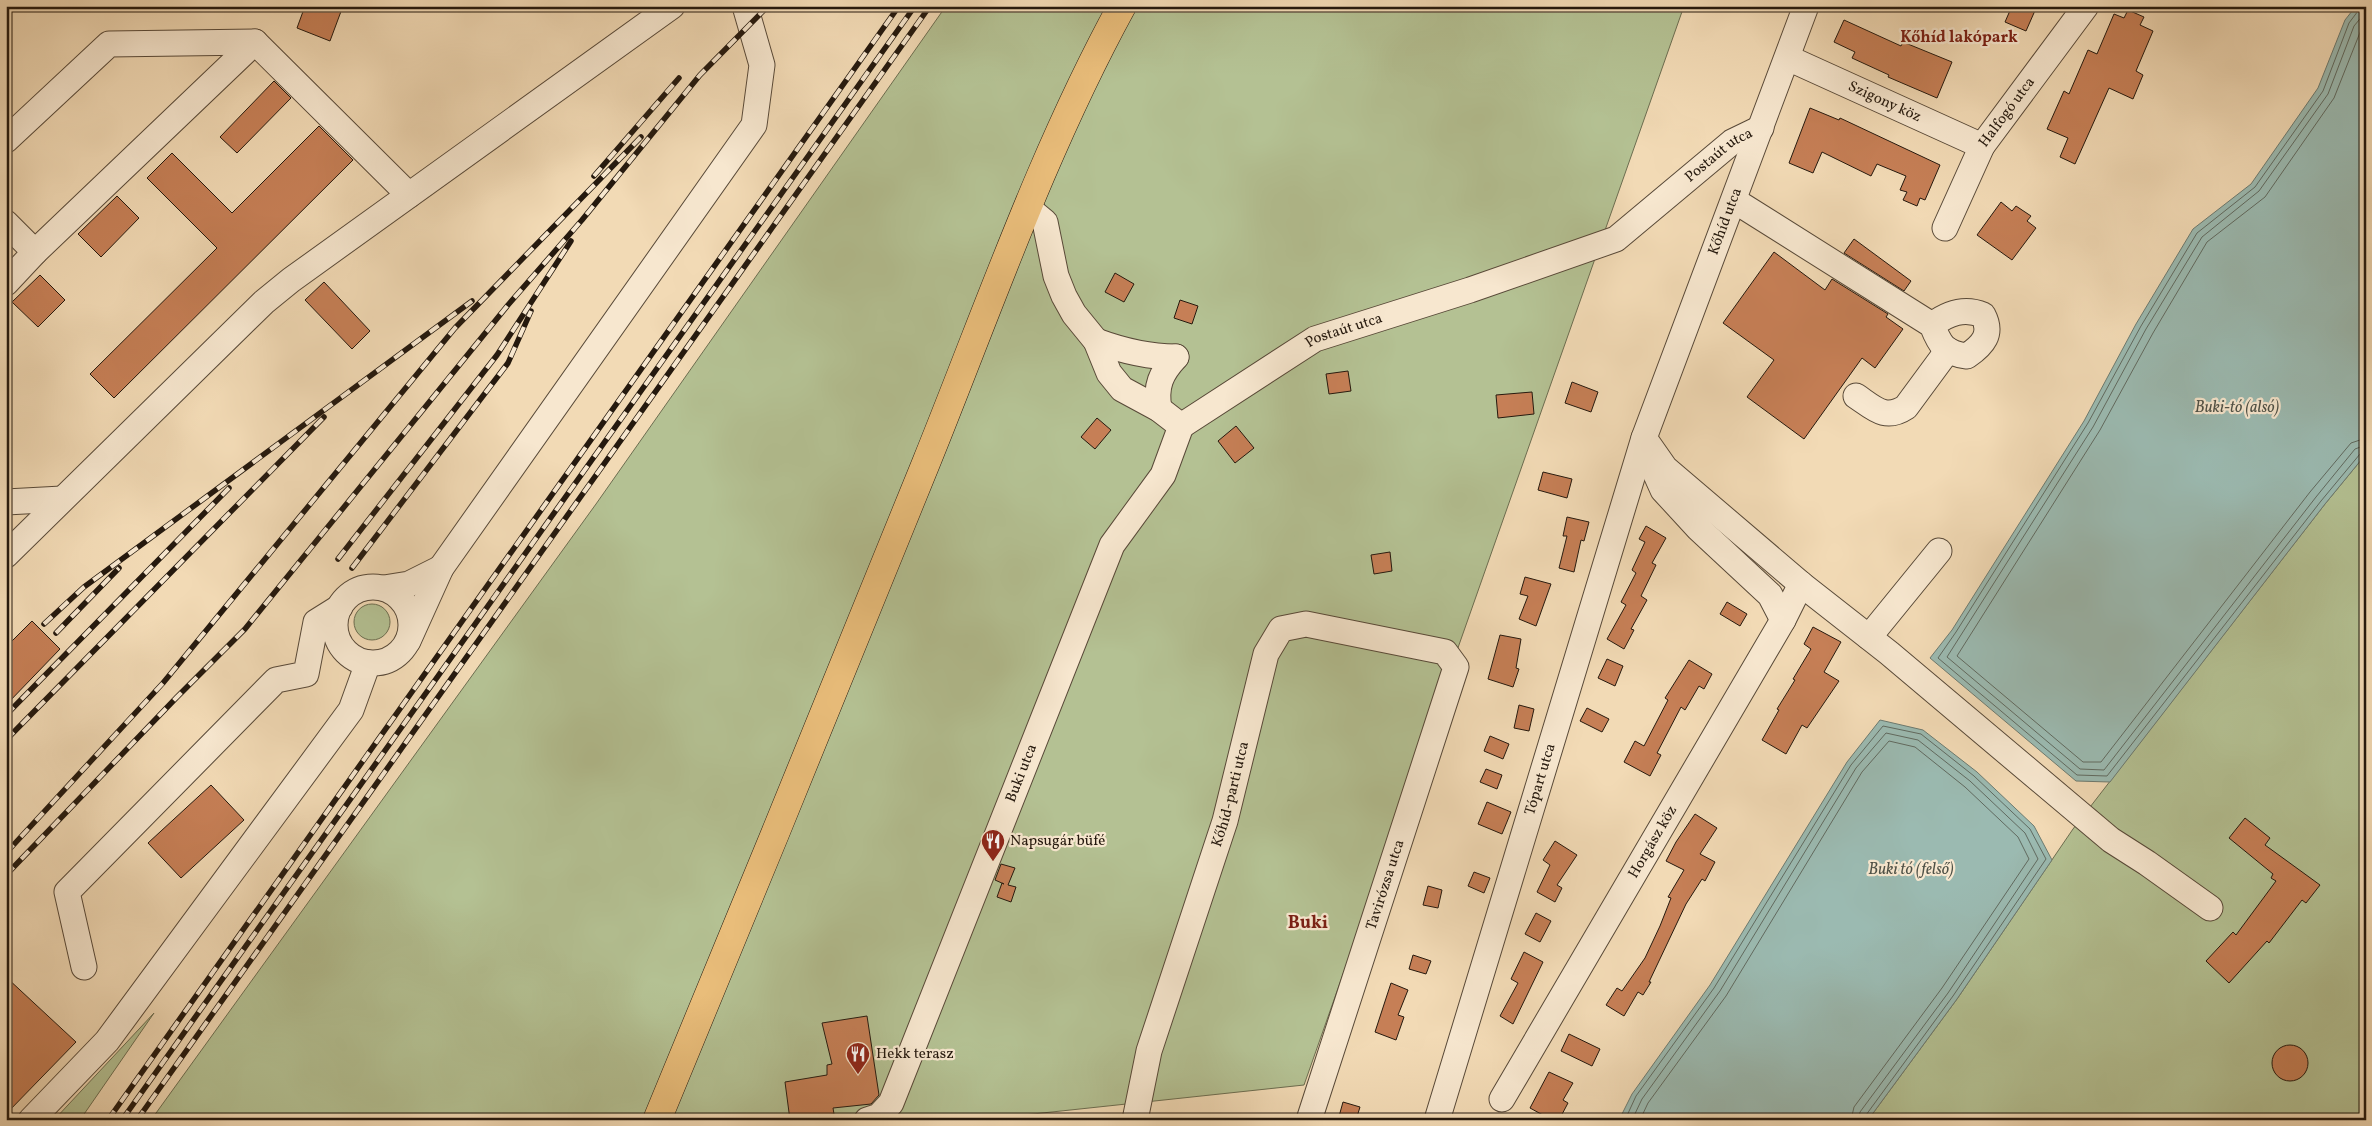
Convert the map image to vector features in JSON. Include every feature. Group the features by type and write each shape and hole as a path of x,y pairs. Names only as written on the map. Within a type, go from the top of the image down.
{"main road":[{"path":"657,1120 926,463 1027,207 1122,6"}],"street":[{"path":"6,555 264,302 672,6"},
{"path":"441,568 409,584 384,588 371,587 358,590 348,597 340,607 335,619 335,632 339,643 346,653 356,660 380,663 392,659 401,651 408,641 441,568 754,125 762,65 745,6"},
{"name":"Kőhíd utca","path":"1644,438 1806,6"},
{"name":"Halfogó utca","path":"1945,228 1982,146 2086,6"},
{"path":"6,140 109,44 255,42 409,195"},
{"path":"6,283 255,42"},
{"name":"Szigony köz","path":"1788,58 1982,146"},
{"name":"Postaút utca","path":"1181,426 1315,340 1470,290 1616,239 1732,142 1761,128"},
{"path":"1734,201 1932,325 1940,345 1955,354 1967,356 1978,348 1986,336 1988,325 1983,315 1971,310 1960,311 1942,317 1932,325"},
{"path":"1027,207 1045,222 1056,276 1064,296 1074,314 1096,341 1109,373 1122,389 1159,409 1181,426"},
{"path":"6,223 36,252"},
{"path":"1096,341 1124,351 1152,357 1176,357 1167,367 1159,381 1157,396 1159,409"},
{"path":"1856,396 1885,414 1896,414 1906,407 1948,350"},
{"name":"Buki utca","path":"867,1120 879,1116 891,1103 1112,545 1163,475 1181,426"},
{"path":"1644,438 1665,468 1801,584 1868,637 2111,840 2210,908"},
{"path":"1644,438 1650,466 1663,490 1698,528 1770,595 1782,620"},
{"name":"Tópart utca","path":"1437,1120 1644,438"},
{"path":"6,502 62,500"},
{"path":"1868,637 1939,551"},
{"name":"Horgász köz","path":"1502,1099 1782,620 1801,584"},
{"path":"384,588 395,594 404,604 410,622 408,641"},
{"path":"84,967 67,892 276,680 306,674 316,622 340,607"},
{"name":"Kőhíd-parti utca","path":"1135,1120 1149,1051 1195,908 1226,821 1266,654 1281,629 1306,624 1445,652"},
{"name":"Tavirózsa utca","path":"1309,1120 1456,667 1445,652"},
{"path":"30,1120 107,1041 351,710 368,663"}],"green space":[{"path":"946,6 1684,6 1304,1085 977,1120 151,1120 596,504"},
{"path":"2366,454 2366,1120 1868,1120 1957,999 2073,829 2325,504"},
{"path":"372,604 379,605 385,609 389,615 389,629 385,635 379,639 372,640 365,639 359,635 355,629 354,622 355,615 359,609 365,605"},
{"path":"154,1013 80,1120 54,1120"}],"water":[{"name":"Buki-tó (alsó)","path":"2356,6 2366,6 2366,454 2325,504 2110,782 2076,781 1930,658 1952,630 2084,421 2136,324 2193,229 2251,184 2318,88 2345,20"},
{"name":"Buki tó (felső)","path":"1880,720 1923,730 1977,772 2034,826 2052,860 1957,999 1868,1120 1619,1120 1632,1094 1710,985 1847,762"}],"building":[{"path":"305,6 343,6 330,41 297,28"},
{"path":"2012,6 2037,6 2026,31 2005,22"},
{"path":"2128,10 2144,17 2140,25 2153,31 2136,71 2143,75 2133,99 2109,88 2075,164 2060,157 2068,138 2047,129 2064,91 2069,94 2088,50 2097,54 2114,14 2124,18"},
{"path":"1844,20 1901,46 1903,42 1952,62 1937,98 1888,77 1889,75 1852,58 1855,52 1834,42"},
{"path":"274,81 291,98 237,153 220,137"},
{"path":"1810,108 1839,120 1840,118 1940,165 1925,200 1920,198 1917,206 1903,200 1907,192 1900,190 1906,176 1877,164 1871,176 1822,152 1813,173 1789,163"},
{"path":"319,126 353,160 114,398 90,374 217,248 147,178 172,153 232,213"},
{"path":"117,196 139,218 101,257 78,234"},
{"path":"2001,202 2012,211 2016,206 2031,216 2027,221 2036,228 2012,260 1977,235"},
{"path":"1854,239 1911,281 1904,291 1844,253"},
{"path":"1774,252 1825,290 1832,279 1888,314 1886,317 1903,329 1875,368 1862,358 1804,439 1747,397 1774,360 1723,323"},
{"path":"1115,273 1134,284 1124,302 1105,292"},
{"path":"40,275 65,300 38,327 12,302"},
{"path":"324,282 370,331 352,349 305,300"},
{"path":"1180,300 1198,306 1192,324 1174,318"},
{"path":"1348,371 1351,391 1329,394 1326,374"},
{"path":"1572,382 1598,392 1591,412 1565,403"},
{"path":"1532,392 1534,414 1498,418 1496,395"},
{"path":"1097,418 1111,430 1095,449 1081,437"},
{"path":"1236,426 1254,448 1235,463 1218,441"},
{"path":"1543,472 1572,479 1567,498 1538,490"},
{"path":"1567,517 1589,522 1584,541 1581,540 1574,572 1559,568 1567,536 1563,536"},
{"path":"1646,526 1666,538 1652,563 1656,565 1641,596 1647,600 1631,629 1634,630 1624,649 1607,639 1626,605 1621,602 1636,573 1632,570 1645,542 1639,539"},
{"path":"1390,552 1392,571 1374,574 1371,555"},
{"path":"1525,577 1551,584 1536,626 1519,619 1528,596 1520,594"},
{"path":"1727,602 1747,614 1740,626 1720,614"},
{"path":"32,621 60,649 6,705 6,647"},
{"path":"1813,627 1841,642 1824,672 1839,681 1807,728 1802,725 1786,754 1762,740 1779,710 1777,709 1795,680 1793,679 1811,649 1804,644"},
{"path":"1500,635 1521,639 1516,668 1519,669 1513,687 1488,679"},
{"path":"1607,659 1623,666 1615,686 1598,678"},
{"path":"1689,660 1712,674 1704,689 1699,686 1685,710 1681,707 1657,753 1661,755 1650,776 1624,762 1635,741 1644,746 1668,700 1665,698"},
{"path":"1519,705 1534,709 1529,731 1514,728"},
{"path":"1587,708 1609,719 1602,732 1580,721"},
{"path":"1490,736 1509,744 1503,759 1484,751"},
{"path":"1486,769 1502,775 1497,789 1480,782"},
{"path":"211,785 244,820 181,878 148,843"},
{"path":"1487,802 1511,812 1502,834 1478,824"},
{"path":"1695,814 1717,828 1700,854 1715,862 1705,881 1702,879 1686,904 1649,982 1651,982 1643,995 1638,992 1624,1016 1606,1005 1617,988 1622,991 1645,958 1660,926 1671,898 1668,897 1684,870 1666,861"},
{"path":"2245,818 2270,838 2265,845 2320,885 2306,903 2302,900 2269,943 2267,941 2229,983 2206,961 2233,932 2236,935 2276,881 2271,878 2273,874 2229,838"},
{"path":"1555,841 1577,855 1557,885 1562,888 1555,902 1537,892 1550,865 1543,860"},
{"path":"1001,864 1015,868 1008,885 1016,887 1011,902 997,897 1002,883 995,880"},
{"path":"1474,872 1490,878 1484,893 1468,886"},
{"path":"1428,886 1442,890 1438,908 1423,905"},
{"path":"1536,913 1551,921 1540,942 1525,934"},
{"path":"1524,952 1543,962 1513,1024 1500,1016 1518,983 1511,979"},
{"path":"1413,955 1431,961 1426,974 1409,969"},
{"path":"6,977 76,1042 6,1114"},
{"path":"1391,983 1408,990 1398,1015 1404,1017 1396,1040 1375,1032"},
{"path":"867,1016 879,1095 871,1104 833,1108 834,1114 790,1120 785,1082 827,1075 827,1065 832,1064 822,1023"},
{"path":"1569,1034 1600,1049 1592,1066 1561,1051"},
{"path":"2290,1045 2297,1046 2303,1050 2307,1056 2307,1070 2303,1076 2297,1080 2290,1081 2283,1080 2277,1076 2273,1070 2272,1063 2273,1056 2277,1050 2283,1046"},
{"path":"1549,1072 1573,1083 1563,1100 1568,1103 1559,1120 1552,1120 1530,1108"},
{"path":"1343,1102 1360,1107 1356,1120 1338,1120"}],"railway":[{"path":"6,875 245,629 508,305 582,220 700,75 768,6"},
{"path":"108,1120 899,6"},
{"path":"122,1120 915,6"},
{"path":"137,1120 930,6"},
{"path":"594,176 679,78"},
{"path":"6,853 163,683 455,328 641,137"},
{"path":"338,559 497,355 571,241"},
{"path":"44,624 84,587 472,301"},
{"path":"352,568 508,363 531,311"},
{"path":"6,740 324,417"},
{"path":"6,715 229,488"},
{"path":"56,633 119,568"}],"place":[{"name":"Napsugár büfé","path":"993,862"},
{"name":"Hekk terasz","path":"858,1075"}],"district":[{"name":"Kőhíd lakópark","path":"1959,38"},
{"name":"Buki","path":"1308,923"}]}
